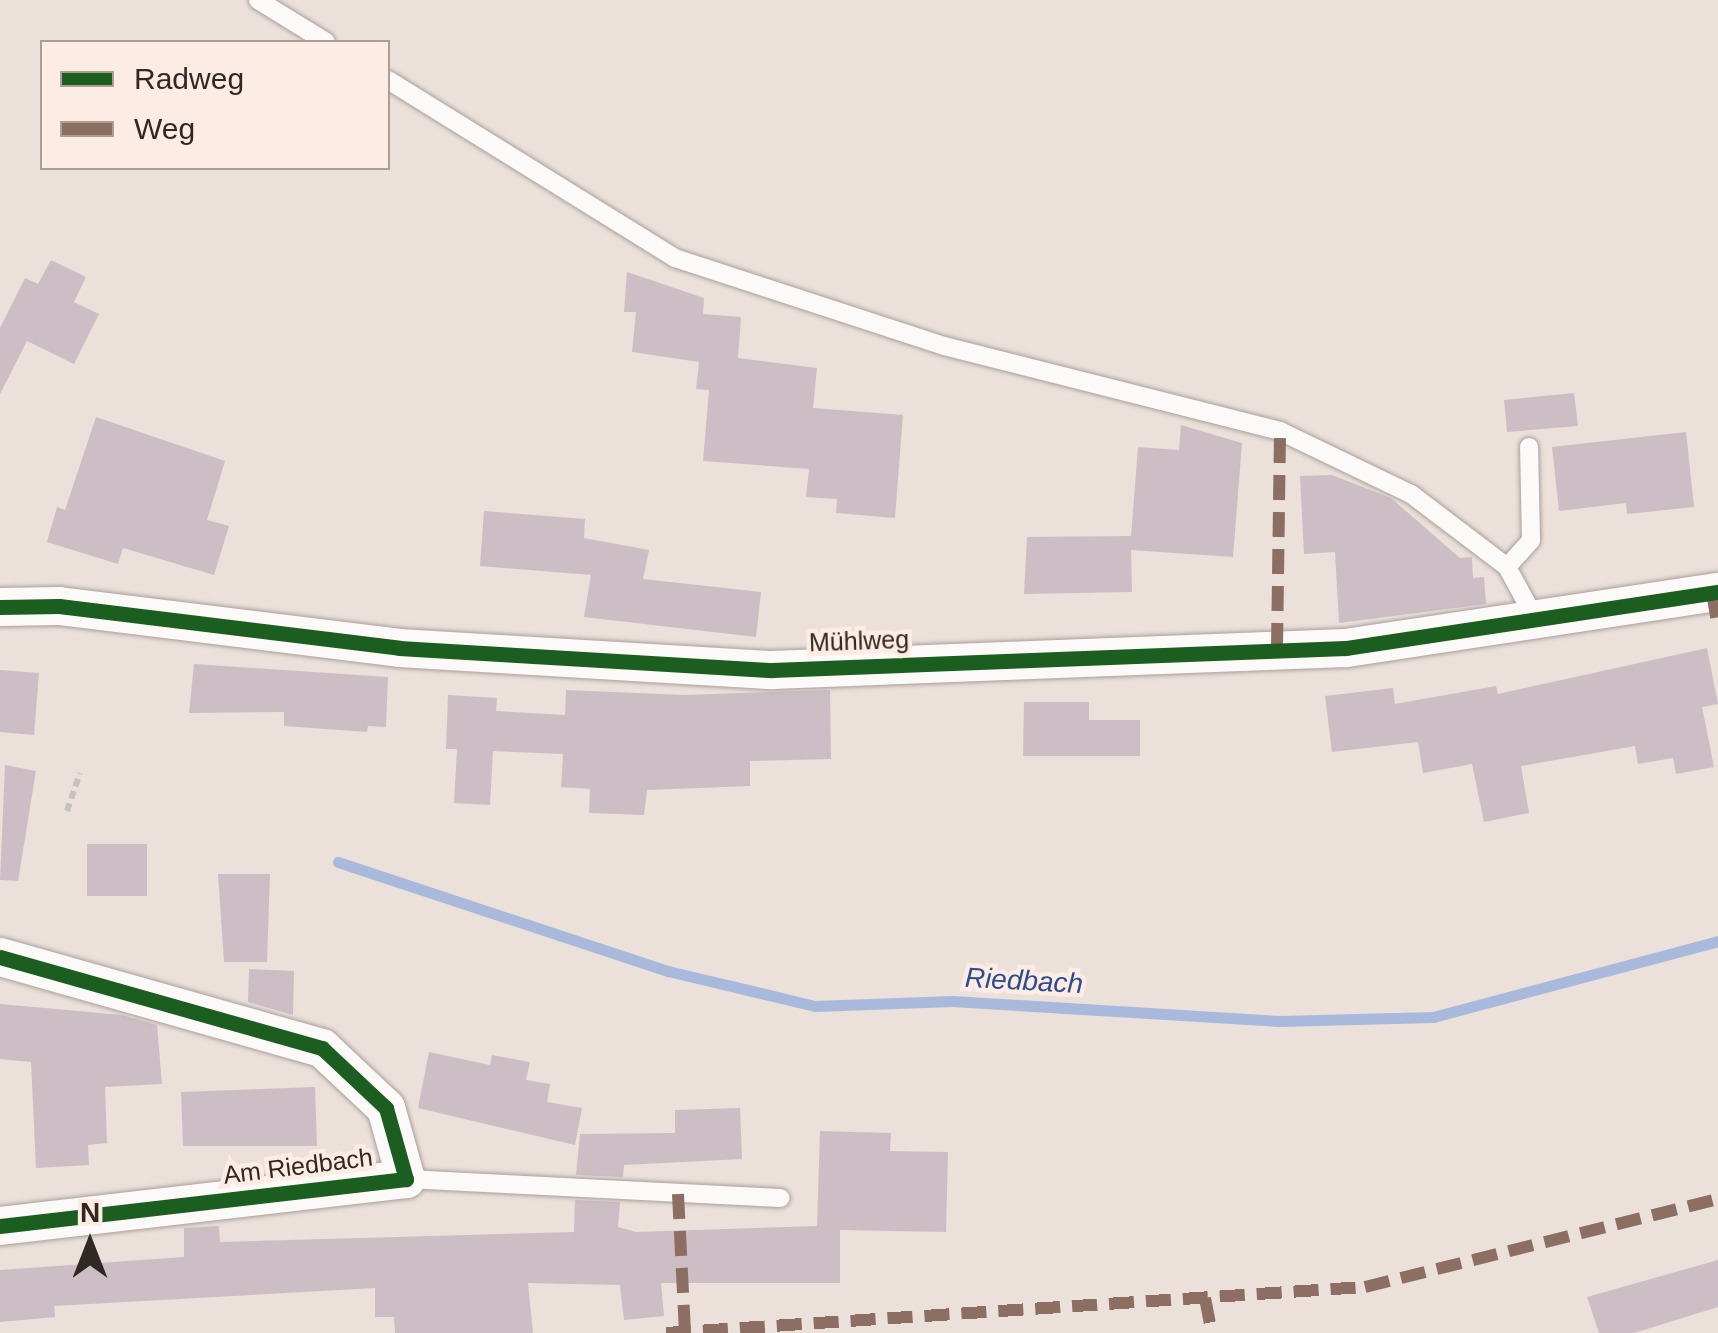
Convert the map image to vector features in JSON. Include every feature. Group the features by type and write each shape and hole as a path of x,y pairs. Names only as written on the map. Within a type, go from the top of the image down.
{"street":[{"name":"Mühlweg","path":"0,607 59,606 399,648 772,670 1346,648 1718,592"},
{"name":"Am Riedbach","path":"0,957 322,1048 386,1108 406,1179 0,1226"}],"lane":[{"path":"258,0 323,40"},
{"path":"390,81 675,258 944,346 1280,431 1412,494 1507,567 1537,622"},
{"path":"1507,567 1530,540 1529,448"},
{"name":"Am Riedbach","path":"406,1179 781,1198"}],"path":[{"path":"67,811 80,773"}],"building":[{"path":"51,260 86,277 74,302 99,314 74,364 27,341 0,394 0,328 25,278 38,284"},
{"path":"627,272 704,298 703,314 741,317 738,358 817,368 813,408 903,415 895,518 836,513 837,499 806,497 809,469 703,461 709,390 696,389 699,362 632,352 636,312 624,312"},
{"path":"1574,393 1578,426 1507,432 1504,400"},
{"path":"96,417 225,461 207,520 229,526 214,575 123,548 118,564 47,542 57,507 65,510"},
{"path":"1181,425 1242,443 1233,557 1131,550 1132,592 1024,594 1027,537 1131,536 1138,447 1179,450"},
{"path":"1686,432 1694,507 1627,514 1626,503 1559,511 1552,447"},
{"path":"1332,475 1391,498 1460,558 1472,557 1473,578 1484,577 1486,604 1339,623 1335,552 1304,554 1300,476"},
{"path":"484,511 585,519 584,538 649,550 643,579 761,592 756,637 584,617 591,575 480,566"},
{"path":"1707,648 1718,704 1702,707 1714,767 1676,774 1673,758 1638,764 1635,746 1521,766 1529,813 1484,822 1472,764 1423,773 1418,742 1332,752 1325,696 1393,688 1395,704 1496,686 1498,694"},
{"path":"194,664 388,677 386,727 368,726 367,732 284,726 284,712 189,713"},
{"path":"0,670 39,673 34,735 0,732"},
{"path":"566,690 684,695 830,690 831,759 750,761 750,786 647,790 644,815 589,813 590,789 561,787 563,754 493,751 490,805 454,803 457,749 446,749 448,695 497,698 496,711 565,715"},
{"path":"1024,702 1089,702 1089,720 1140,720 1140,756 1023,756"},
{"path":"5,765 36,771 18,881 0,880"},
{"path":"87,844 147,844 147,896 87,896"},
{"path":"218,874 270,874 267,962 224,962"},
{"path":"249,969 294,971 293,1015 248,1002"},
{"path":"0,1004 122,1015 157,1025 162,1084 105,1087 107,1143 88,1145 89,1165 36,1168 31,1062 0,1059"},
{"path":"429,1052 490,1065 492,1055 530,1062 526,1080 550,1084 547,1102 582,1108 575,1145 418,1108"},
{"path":"315,1087 317,1146 183,1146 181,1092"},
{"path":"740,1108 742,1159 624,1165 623,1177 576,1175 580,1134 675,1133 675,1110"},
{"path":"820,1131 891,1133 890,1151 948,1152 946,1232 840,1230 840,1283 661,1283 664,1316 624,1320 620,1285 528,1283 533,1333 395,1333 394,1317 375,1317 375,1288 54,1306 55,1317 0,1322 0,1270 184,1257 184,1228 219,1226 220,1242 574,1232 575,1200 620,1202 618,1227 636,1232 817,1226"},
{"path":"1718,1260 1718,1307 1634,1333 1599,1333 1587,1297"}],"waterway":[{"name":"Riedbach","path":"338,862 668,971 815,1006 952,1001 1280,1021 1433,1017 1718,941"}],"marked path":[{"path":"1277,648 1280,431"},
{"path":"1712,593 1718,626"},
{"path":"678,1194 685,1331"},
{"path":"666,1333 1365,1287 1718,1199"},
{"path":"1205,1298 1212,1333"}],"cycle path":[{"path":"0,607 59,606 399,648 772,670 1346,648 1718,592"},
{"path":"0,957 322,1048 386,1108 406,1179 0,1226"}]}
